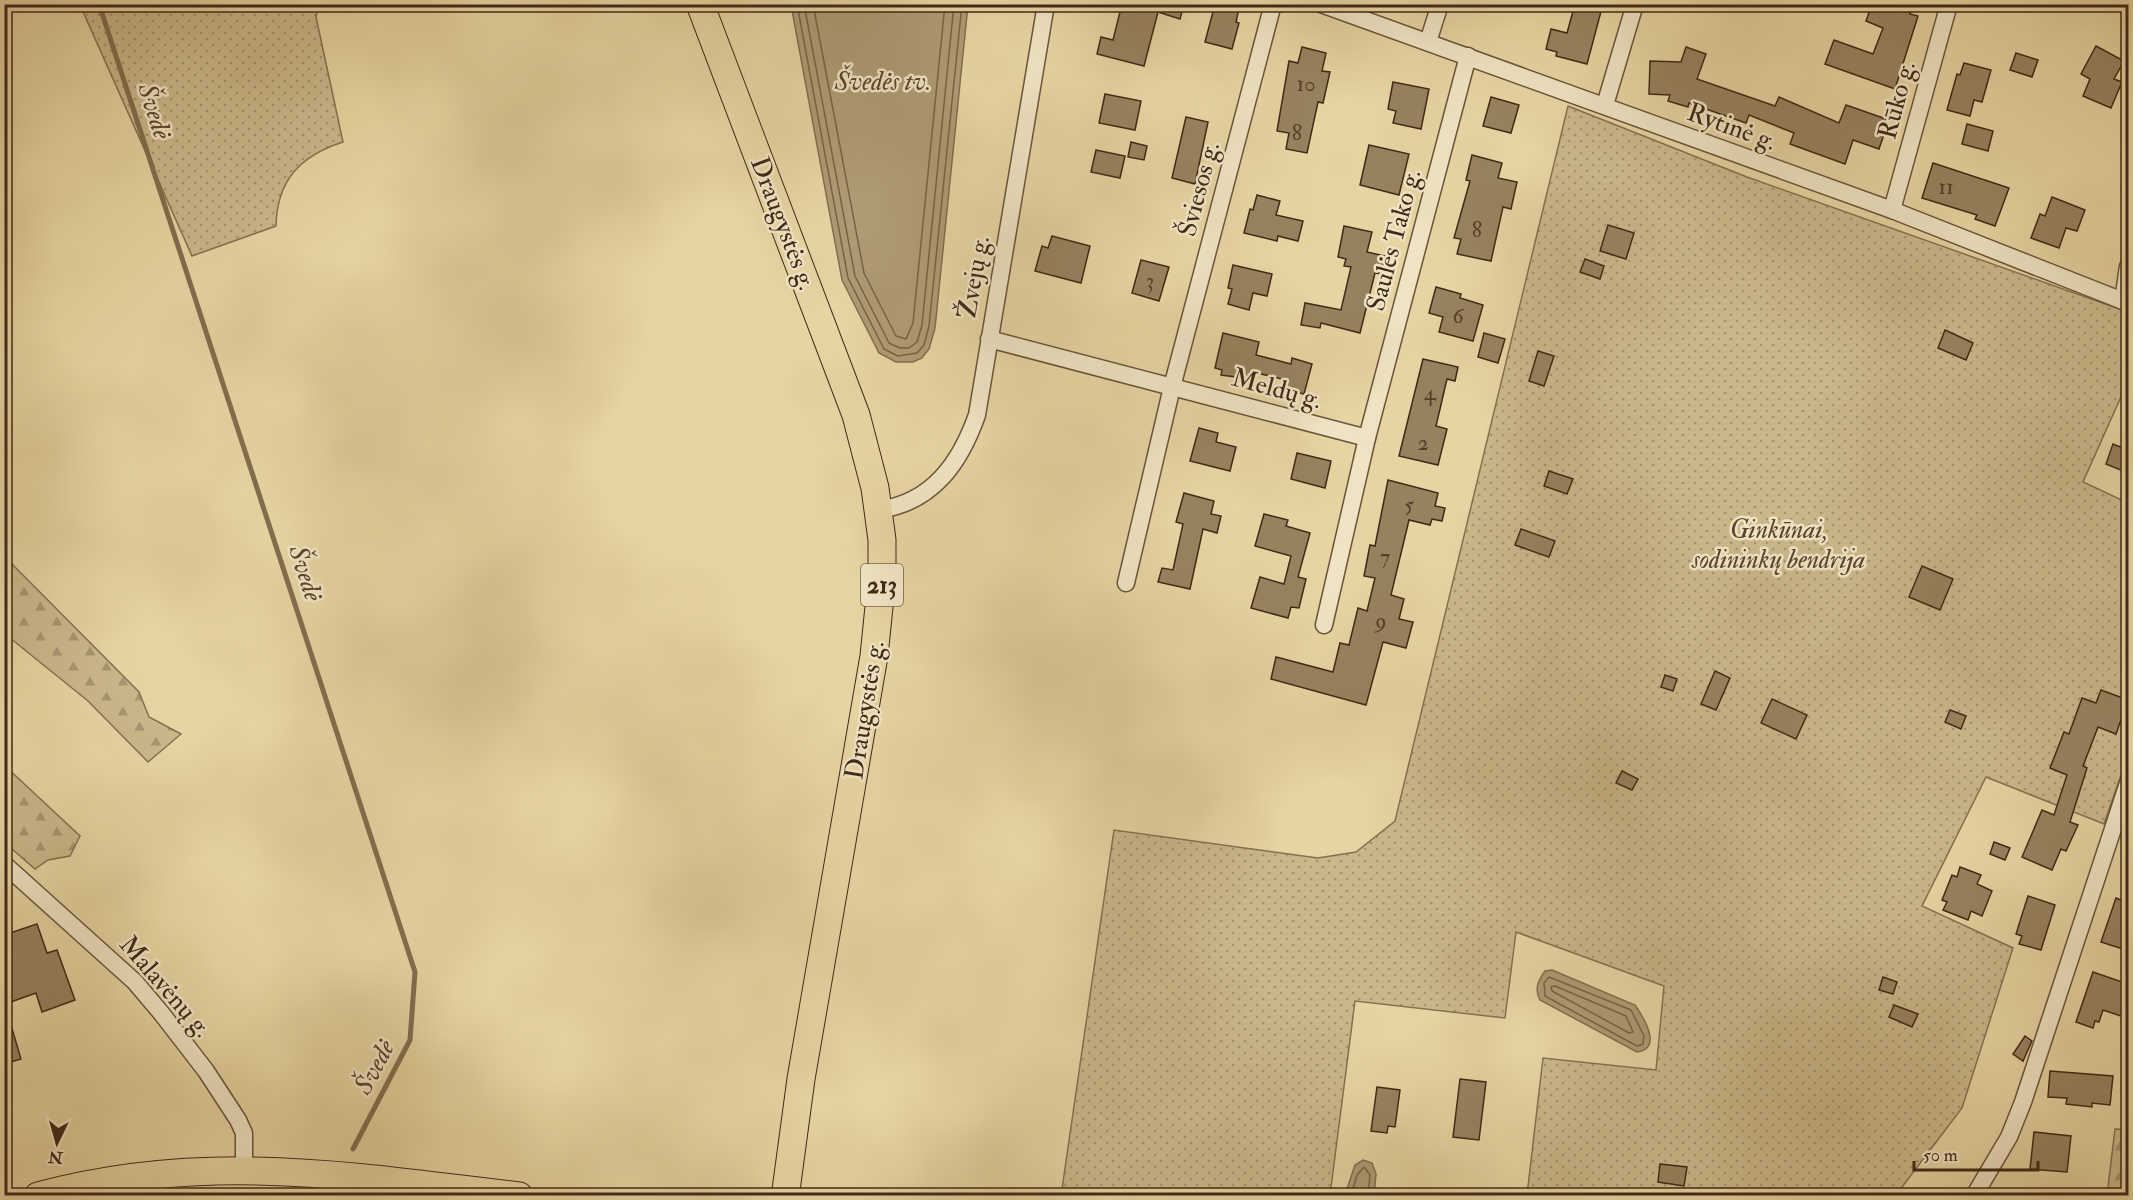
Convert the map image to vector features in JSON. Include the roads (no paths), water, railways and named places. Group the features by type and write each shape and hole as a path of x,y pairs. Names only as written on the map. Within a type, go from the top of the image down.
{"main road":[{"name":"Draugystės g.","path":"700,4 856,415 869,460 879,510 882,577 879,621 783,1194"},
{"path":"38,1196 122,1177 198,1170 244,1169 412,1190 519,1196"}],"street":[{"name":"Žvejų g.","path":"879,510 913,502 931,488 957,460 967,444 977,415 1046,4"},
{"name":"Šviesos g.","path":"1126,583 1172,387 1272,4"},
{"name":"Rytinė g.","path":"1321,4 1892,210 2126,302"},
{"path":"1428,42 1440,4"},
{"path":"1605,105 1635,4"},
{"name":"Rūko g.","path":"1892,210 1949,4"},
{"name":"Saulės Tako g.","path":"1367,438 1468,56"},
{"path":"2126,302 2128,266"},
{"name":"Meldų g.","path":"989,339 1367,438"},
{"path":"1324,625 1367,438"},
{"path":"1974,1196 2009,1137 2128,783"},
{"name":"Malavėnų g.","path":"4,864 135,982 162,1014 206,1071 238,1120 244,1132 244,1169"}],"water":[{"name":"Švedės tv.","path":"791,5 968,5 935,328 929,349 922,358 913,362 896,362 879,353 842,280"},
{"path":"1552,970 1635,1005 1649,1032 1649,1045 1645,1050 1637,1052 1540,1000 1537,992 1539,982 1545,971"},
{"path":"1363,1160 1372,1163 1376,1174 1374,1195 1345,1195 1355,1165"}],"waterway":[{"name":"Švedė","path":"99,4 415,972 410,1040 353,1149"}],"park label":[{"name":"Ginkūnai, sodininkų bendrija","path":"1779,544"}]}
